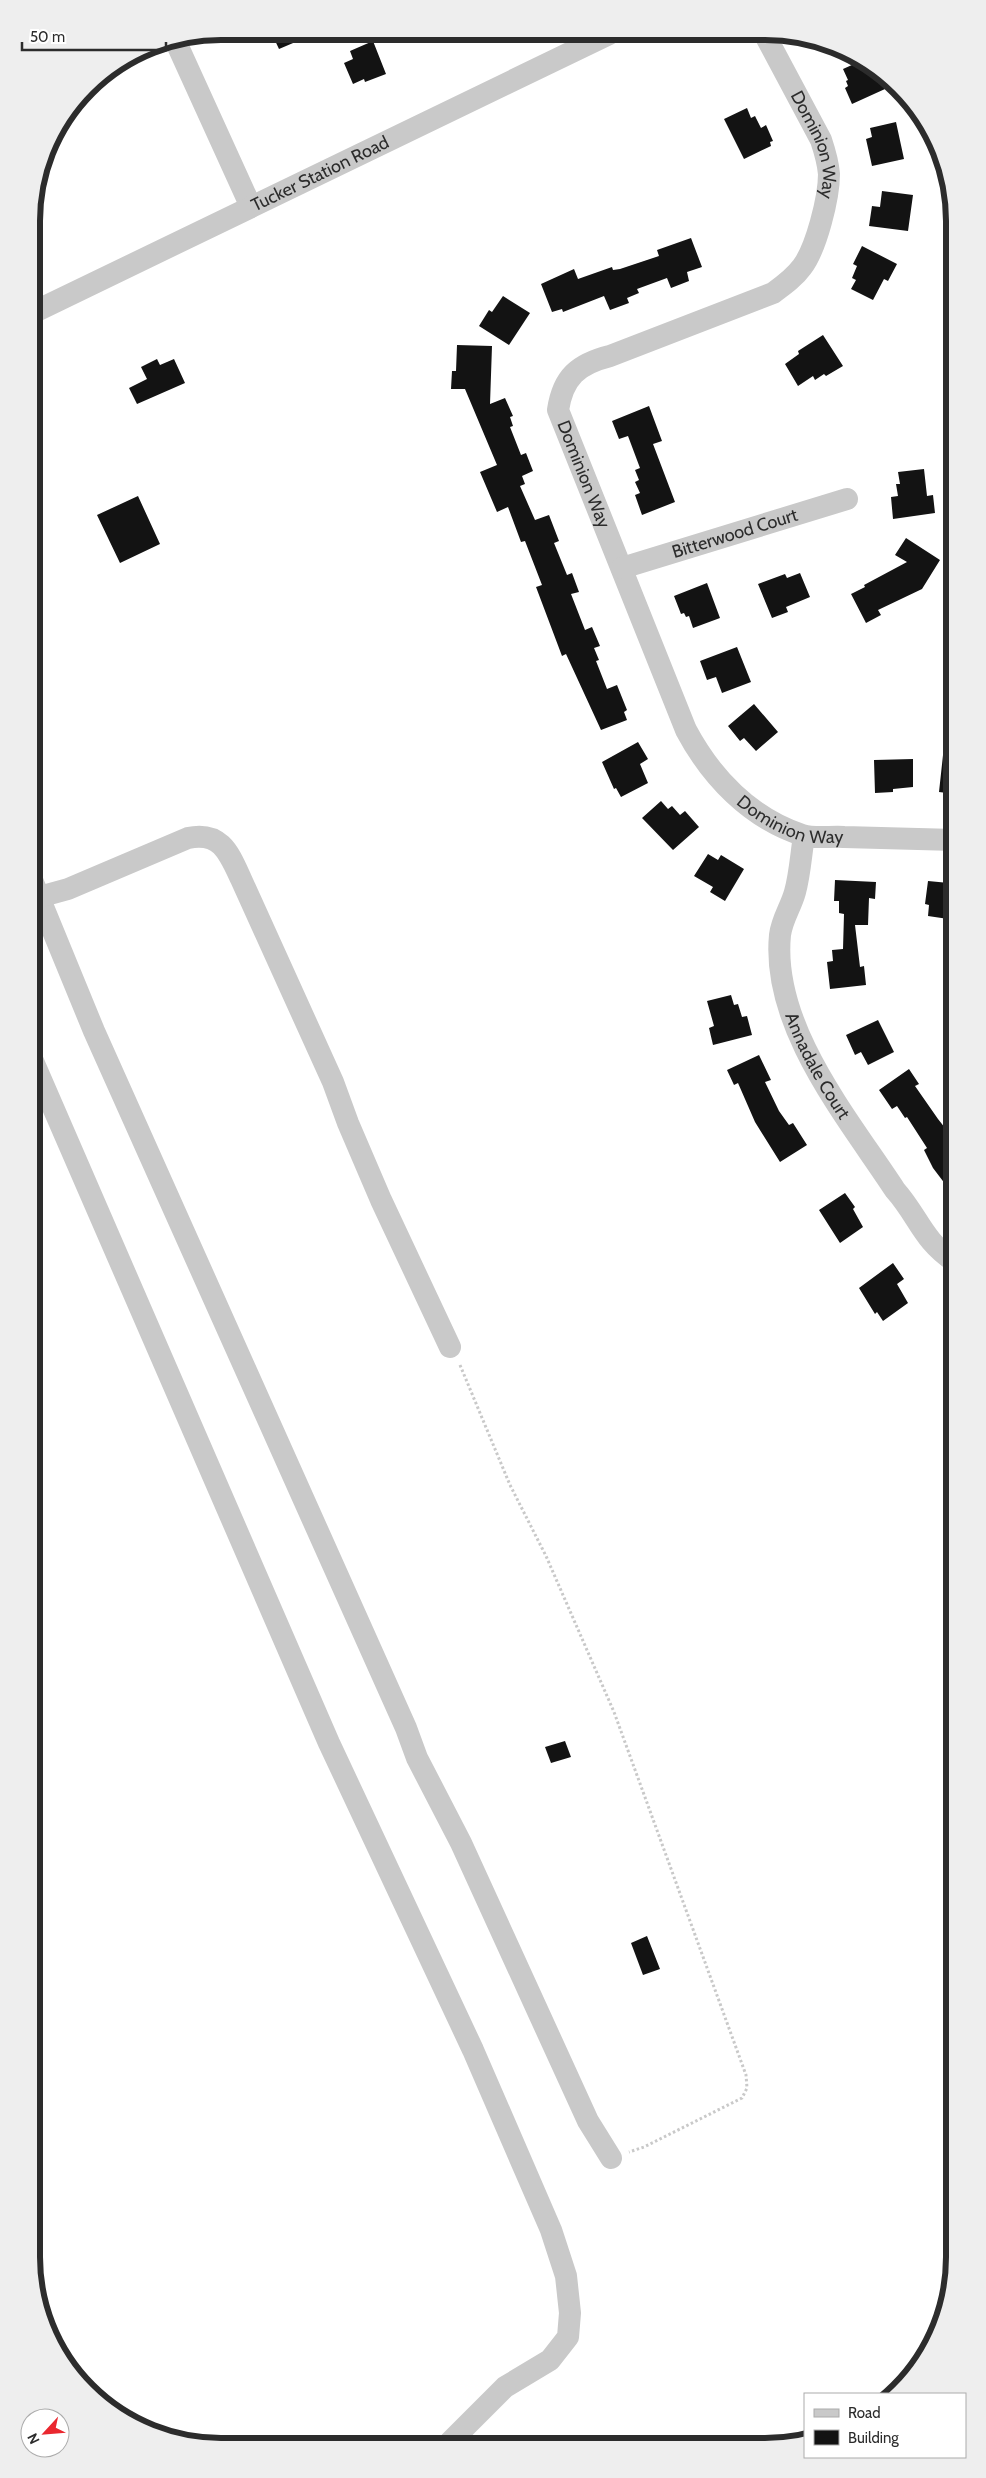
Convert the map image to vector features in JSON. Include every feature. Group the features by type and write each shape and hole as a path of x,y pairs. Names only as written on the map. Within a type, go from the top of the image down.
{"street":[{"name":"Tucker Station Road","path":"40,309 596,40"},
{"name":"Dominion Way","path":"768,40 821,140 827,156 829,176 821,221 813,248 790,281 773,293 610,356 595,360 579,368 567,380 560,394 558,410 686,730 700,756 720,781 746,804 774,823 804,836 946,840"},
{"path":"177,45 251,207"},
{"name":"Bitterwood Court","path":"622,568 847,499"},
{"path":"40,888 68,889 188,838 204,836 213,838 228,852 333,1082 348,1123 381,1200 450,1346"},
{"name":"Annadale Court","path":"804,836 795,892 784,916 780,935 784,987 793,1020 806,1051 836,1101 895,1190 905,1201 926,1237 946,1257"},
{"path":"40,900 94,1031 406,1728 417,1758 461,1843 588,2121 611,2158"},
{"path":"40,1077 329,1743 473,2050 551,2230 566,2276 570,2313 568,2337 550,2360 505,2387 454,2438"}],"path":[{"path":"450,1346 510,1485 546,1556 614,1712 746,2075 747,2088 742,2098 644,2147 611,2158"}],"building":[{"path":"275,40 300,40 279,49"},
{"path":"373,41 386,74 365,82 364,79 353,84 344,63 353,59 350,51"},
{"path":"855,64 875,77 883,84 885,89 852,104 845,88 848,86 846,81 848,80 843,69"},
{"path":"747,108 751,118 755,116 761,128 766,125 773,141 770,142 771,146 744,159 724,119"},
{"path":"896,122 904,159 872,166 866,139 872,137 870,128"},
{"path":"882,191 913,195 908,231 869,226 872,206 880,207"},
{"path":"691,238 702,267 687,272 689,281 671,288 667,278 637,289 639,293 627,298 629,303 610,310 604,296 563,312 562,309 552,312 541,284 574,269 578,279 612,267 613,270 620,269 659,256 657,250"},
{"path":"862,246 897,264 888,281 884,279 873,300 851,289 856,280 852,278 857,266 853,264"},
{"path":"503,296 530,313 509,345 479,326 489,310 492,312"},
{"path":"823,335 843,366 815,380 813,376 798,386 785,364 799,354 798,351"},
{"path":"457,345 492,346 490,404 505,398 513,416 510,417 513,426 510,427 521,455 526,453 533,471 522,476 525,484 520,486 535,520 549,515 559,541 554,543 567,575 572,573 579,592 571,594 585,630 592,627 600,646 594,648 599,660 596,661 607,689 617,685 627,710 624,712 627,720 601,730 566,654 562,656 536,587 542,585 525,541 521,542 508,507 497,512 480,472 497,465 465,389 451,389 452,371 456,371"},
{"path":"157,359 160,365 174,359 185,383 137,404 129,388 147,379 141,367"},
{"path":"649,406 662,441 653,444 675,502 642,515 635,495 640,493 635,482 639,480 635,470 640,468 628,436 619,439 612,421"},
{"path":"924,469 927,496 933,495 935,513 893,519 891,497 898,496 896,484 900,484 898,472"},
{"path":"138,496 160,544 120,563 97,515"},
{"path":"906,538 940,560 922,589 878,610 881,615 866,623 851,594 907,562 895,555"},
{"path":"800,573 810,597 786,607 788,612 772,618 758,584 785,574 787,578"},
{"path":"707,583 720,618 693,628 689,616 686,617 684,613 681,614 674,596"},
{"path":"737,647 751,682 722,693 716,677 707,680 700,661"},
{"path":"754,704 778,732 756,751 744,738 740,741 728,726"},
{"path":"638,742 648,759 640,764 648,783 621,797 616,788 614,789 602,762"},
{"path":"944,746 946,746 946,793 939,792"},
{"path":"913,759 913,787 893,789 893,792 875,793 874,760"},
{"path":"661,801 668,809 672,806 680,815 685,811 699,827 673,850 642,818"},
{"path":"708,854 718,860 721,855 744,869 725,901 710,892 713,887 694,876"},
{"path":"835,880 876,882 875,899 869,898 868,925 855,925 860,967 864,966 866,985 830,989 827,962 833,961 832,950 843,949 844,914 839,913 839,901 834,901"},
{"path":"928,881 946,883 946,919 928,916 929,905 925,904"},
{"path":"731,995 734,1005 738,1004 742,1017 747,1016 752,1035 713,1045 709,1028 714,1026 707,1001"},
{"path":"878,1020 894,1052 868,1065 861,1052 855,1055 846,1035"},
{"path":"759,1055 771,1080 765,1082 779,1111 789,1125 793,1123 807,1145 780,1162 755,1122 738,1083 734,1085 727,1070"},
{"path":"909,1069 919,1084 915,1086 946,1129 946,1185 933,1168 924,1150 927,1148 907,1117 905,1118 897,1106 892,1109 879,1090"},
{"path":"845,1193 855,1207 853,1209 863,1227 840,1243 819,1210"},
{"path":"893,1263 904,1279 897,1284 908,1303 883,1321 877,1312 875,1314 859,1288"},
{"path":"565,1741 571,1757 551,1763 545,1747"},
{"path":"647,1936 660,1969 643,1975 631,1943"}]}
